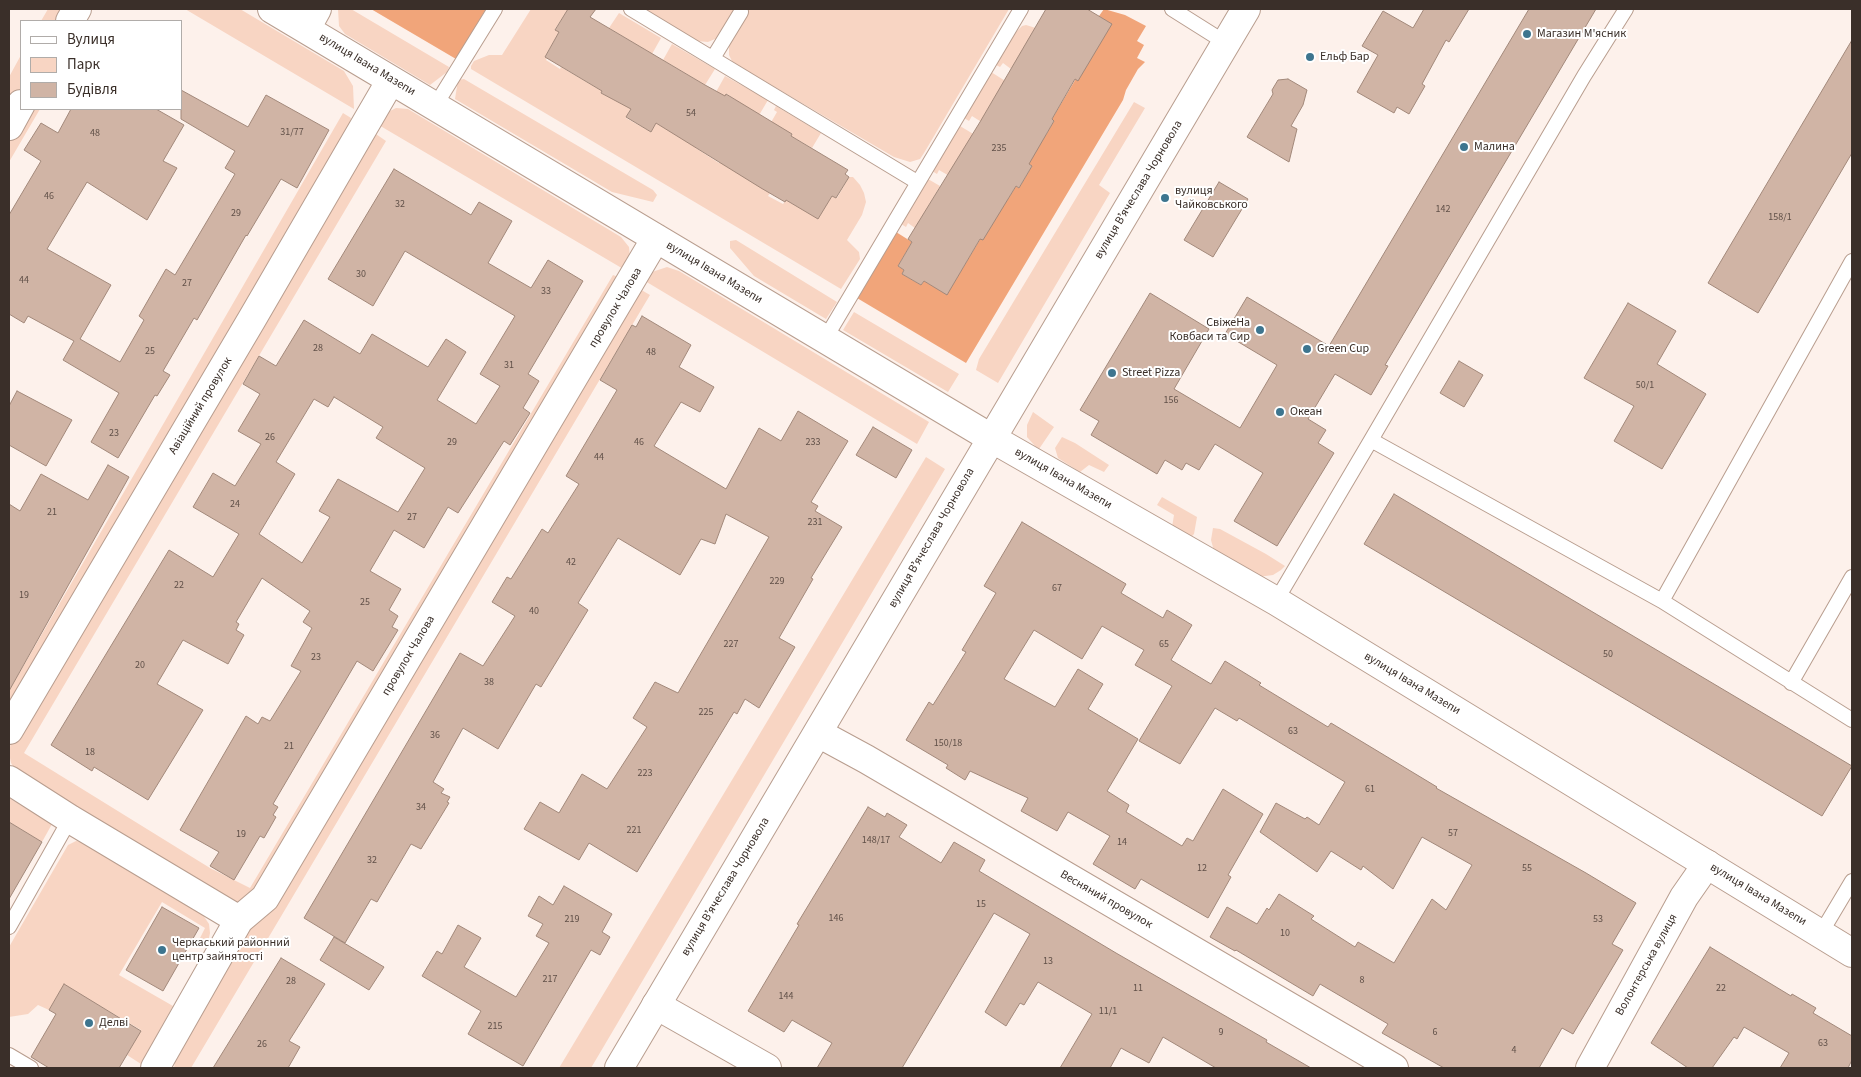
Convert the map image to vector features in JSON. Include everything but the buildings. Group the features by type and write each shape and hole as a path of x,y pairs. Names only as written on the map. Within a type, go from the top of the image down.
{"street":[{"path":"71,20 77,9"},
{"name":"вулиця Івана Мазепи","path":"272,9 312,19 392,80 991,438 1276,601 1852,952"},
{"name":"вулиця Вʼячеслава Чорновола","path":"619,1068 1246,9"},
{"name":"Авіаційний провулок","path":"9,730 392,80"},
{"path":"9,126 20,106"},
{"name":"провулок Чалова","path":"155,1068 239,920 265,898 656,238"},
{"name":"Весняний провулок","path":"818,733 875,764 1394,1068"},
{"path":"9,780 70,820 239,920"},
{"name":"Волонтерська вулиця","path":"1590,1068 1684,897 1707,864"},
{"path":"656,1005 767,1068"}],"lane":[{"path":"435,106 495,9"},
{"path":"631,9 917,182"},
{"path":"824,338 1021,9"},
{"path":"1172,9 1226,43"},
{"path":"1276,601 1584,76 1626,9"},
{"path":"713,58 741,12"},
{"path":"1662,601 1852,261"},
{"path":"1372,440 1662,601 1852,720"},
{"path":"1791,683 1852,577"},
{"path":"9,927 70,820"},
{"path":"1821,933 1852,881"},
{"path":"9,1055 31,1068"}],"green space":[{"path":"48,9 69,9 62,20 42,20"},
{"path":"185,9 240,9 344,71 353,86 354,109"},
{"path":"338,9 351,9 449,67 447,72 430,85 345,34 339,26"},
{"path":"531,9 574,9 571,13 567,11 555,29 559,32 545,57 547,58 546,60 602,91 601,93 631,108 626,118 651,132 656,123 696,146 696,148 719,163 721,161 770,193 768,196 783,204 786,200 818,218 832,196 837,198 849,177 853,177 860,185 866,202 862,215 847,240 859,252 860,259 841,289 471,69 474,61 489,55 502,55"},
{"path":"644,9 1009,9 924,153 920,159 910,162 894,157 737,65 729,55 729,47 715,39 708,42 697,41"},
{"path":"619,13 661,38 652,54 609,28"},
{"path":"1026,25 1039,29 1011,69 1003,63 1000,67 996,65 1013,35 1022,26"},
{"path":"672,44 715,69 705,85 663,60"},
{"path":"20,57 20,91 9,110 9,77"},
{"path":"991,72 1007,82 993,100 985,114 983,123 972,116 969,121 964,118"},
{"path":"725,76 768,100 758,117 727,94 725,97 716,92"},
{"path":"464,79 653,190 657,195 653,202 612,192 455,99 458,80"},
{"path":"1134,102 1145,108 1099,185 1110,193 998,383 976,370 979,359"},
{"path":"776,106 821,133 812,148 791,136 792,134 770,124 777,112 774,110"},
{"path":"396,108 408,109 621,237 629,247 630,258 625,270 377,124 384,114"},
{"path":"27,110 39,110 9,162 9,142"},
{"path":"343,113 351,118 348,133 9,712 9,691"},
{"path":"960,126 975,135 968,142 951,177 939,170 937,174 932,171"},
{"path":"373,132 386,141 24,753 210,868 250,888 613,275 621,278 254,896 241,902 230,901 16,771 11,763 9,753 11,742"},
{"path":"928,179 940,186 928,207 919,231 908,223 906,227 901,224"},
{"path":"736,240 837,302 826,319 754,276 730,248 730,241"},
{"path":"667,267 679,271 929,422 917,444 645,281 652,272"},
{"path":"638,288 650,295 191,1068 174,1068 176,1056 255,918"},
{"path":"854,312 959,374 948,392 843,330"},
{"path":"1033,412 1054,427 1039,449 1027,437 1027,425"},
{"path":"1062,437 1109,465 1104,472 1089,465 1080,472 1058,458 1055,448"},
{"path":"926,457 945,469 591,1068 559,1068"},
{"path":"1162,497 1197,517 1194,534 1191,537 1172,527 1174,515 1157,505"},
{"path":"1213,528 1220,529 1285,566 1273,575 1258,577 1214,551 1211,540"},
{"path":"9,798 52,824 42,842 9,822"},
{"path":"76,841 83,842 203,915 209,924 208,943 200,938 205,928 162,902 119,975 173,1006 141,1064 127,1055 141,1030 64,985 49,1010 38,1005 28,1014 9,1017 9,947 68,845"}],"shaded area":[{"path":"371,9 455,10 486,9 456,59"},
{"path":"1104,9 1125,15 1146,26 1137,41 1144,45 1137,58 1145,62 1138,69 1126,90 1123,100 966,363 857,298 896,232 912,242 898,266 904,270 902,274 921,285 924,281 947,294 1005,198 1008,199 1016,186 1019,188 1032,166 1026,162 1047,133 1054,121 1052,119 1109,23 1099,16"}],"place":[{"name":"Магазин М'ясник","path":"1527,34"},
{"name":"Ельф Бар","path":"1310,57"},
{"name":"Малина","path":"1464,147"},
{"name":"вулиця Чайковського","path":"1165,198"},
{"name":"СвіжеНа Ковбаси та Сир","path":"1260,330"},
{"name":"Green Cup","path":"1307,349"},
{"name":"Street Pizza","path":"1112,373"},
{"name":"Океан","path":"1280,412"},
{"name":"Черкаський районний центр зайнятості","path":"162,950"},
{"name":"Делві","path":"89,1023"}]}
